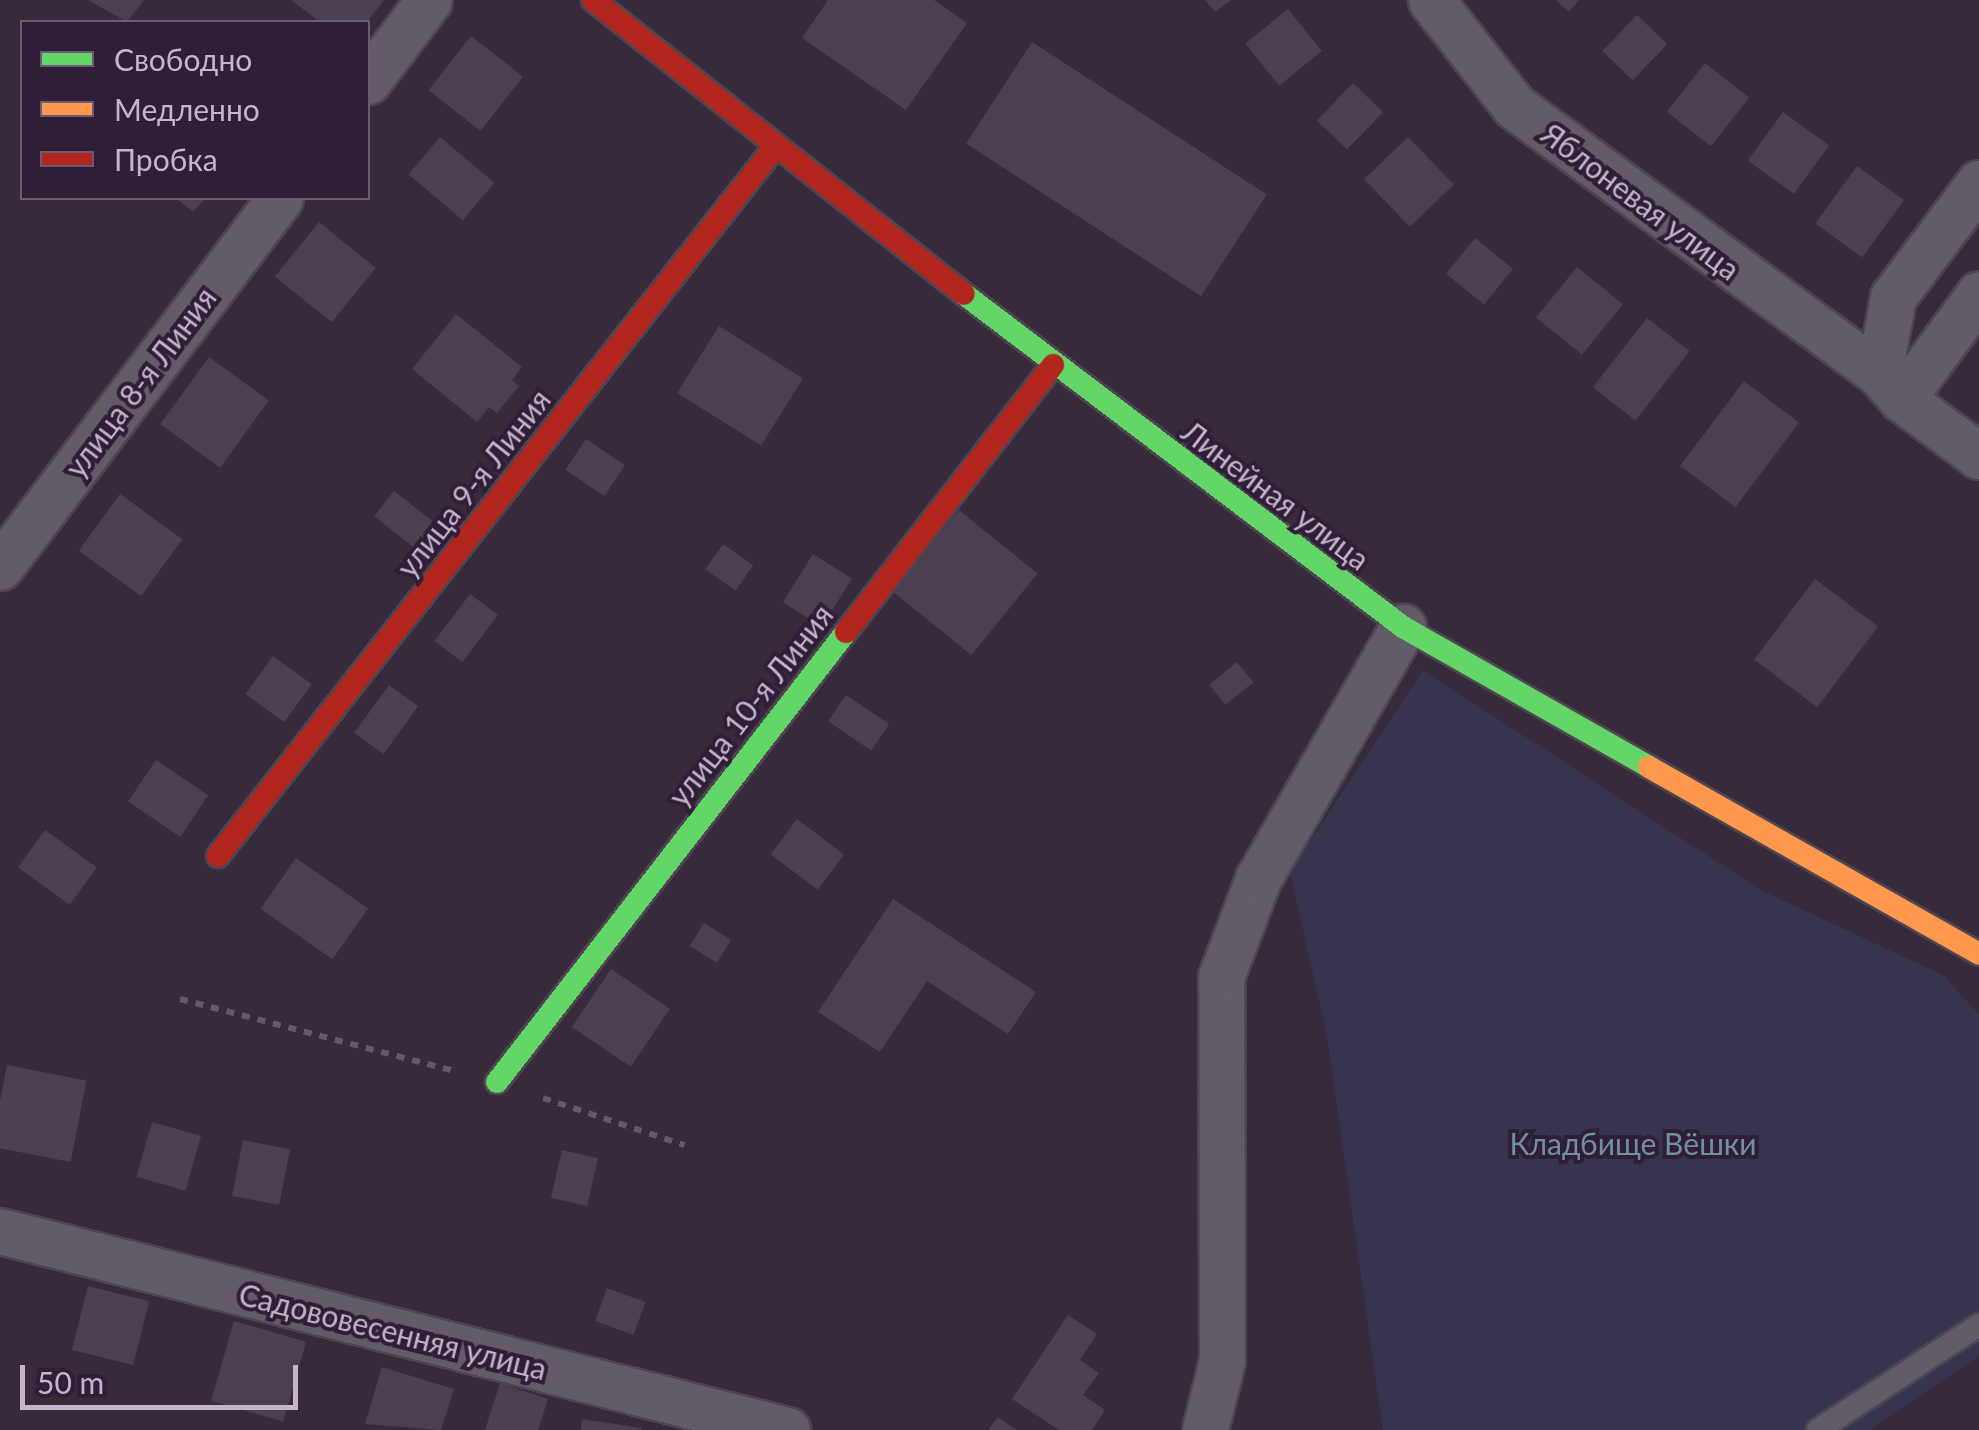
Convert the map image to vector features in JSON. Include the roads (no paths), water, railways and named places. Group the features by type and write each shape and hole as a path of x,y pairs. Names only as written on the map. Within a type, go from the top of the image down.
{"street":[{"path":"370,78 429,0"},
{"name":"Линейная улица","path":"593,0 1053,365 1403,628 1979,954"},
{"name":"Яблоневая улица","path":"1431,0 1514,106 1979,456"},
{"name":"улица 9-я Линия","path":"218,856 776,147"},
{"path":"1890,386 1893,297 1979,183"},
{"name":"улица 8-я Линия","path":"0,567 278,200"},
{"path":"1890,386 1979,294"},
{"name":"улица 10-я Линия","path":"496,1082 1053,365"},
{"path":"1205,1430 1222,1360 1221,977 1258,879 1403,628"},
{"name":"Садововесенняя улица","path":"0,1231 787,1430"}],"lane":[{"path":"1818,1430 1979,1325"}],"park label":[{"name":"Кладбище Вёшки","path":"1633,1143"}]}
